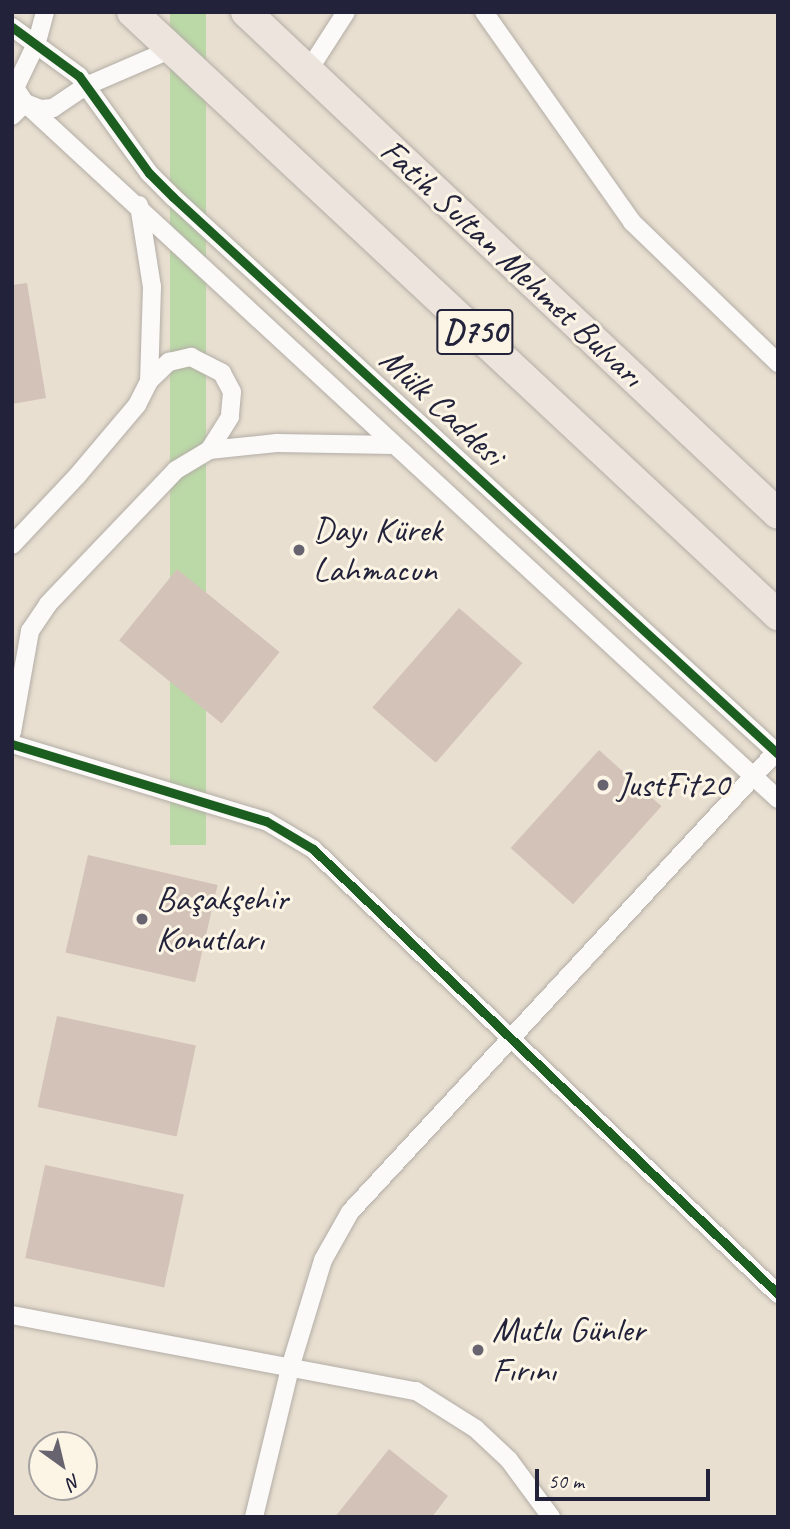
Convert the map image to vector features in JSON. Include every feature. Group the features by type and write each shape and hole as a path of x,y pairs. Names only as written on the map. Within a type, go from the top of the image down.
{"highway":[{"name":"D750","path":"132,12 778,615"},
{"name":"Fatih Sultan Mehmet Bulvarı","path":"246,12 778,514"}],"street":[{"path":"45,12 37,42 15,88 16,103 53,108 86,86 172,49"},
{"path":"308,71 346,12"},
{"path":"484,12 632,222 778,363"},
{"name":"Mülk Caddesi","path":"12,27 37,42 86,86 149,173 173,197 777,753"},
{"name":"Mülk Caddesi","path":"16,103 139,205 394,445 778,799"},
{"path":"139,205 152,287 149,381"},
{"path":"12,545 137,405 149,381 169,362 191,357 222,373 232,392 230,417 209,450"},
{"path":"12,732 30,631 48,604 176,470 209,450 277,443 394,445"},
{"path":"12,744 267,821 313,849 508,1039 778,1294"},
{"path":"254,1517 290,1368 323,1260 350,1212 508,1039 777,753"},
{"path":"12,1315 416,1391 445,1406 509,1460 551,1517"}],"green space":[{"path":"170,12 206,12 206,845 170,845"}],"building":[{"path":"27,283 46,398 12,404 12,285"},
{"path":"177,569 280,652 222,724 119,640"},
{"path":"459,608 522,663 436,763 372,708"},
{"path":"599,750 661,806 573,904 511,848"},
{"name":"Başakşehir Konutları","path":"88,855 218,885 195,982 66,952"},
{"name":"Başakşehir Konutları","path":"57,1016 196,1046 177,1136 38,1107"},
{"path":"45,1165 184,1195 164,1287 25,1258"},
{"path":"389,1449 448,1496 432,1517 335,1517"}],"cycle path":[{"path":"12,27 79,76 149,173 173,197 778,754"},
{"path":"12,744 266,821 313,849 778,1294"}],"place":[{"name":"Dayı Kürek Lahmacun","path":"299,550"},
{"name":"JustFit20","path":"603,785"},
{"name":"Başakşehir Konutları","path":"142,919"},
{"name":"Mutlu Günler Fırını","path":"478,1350"}]}
